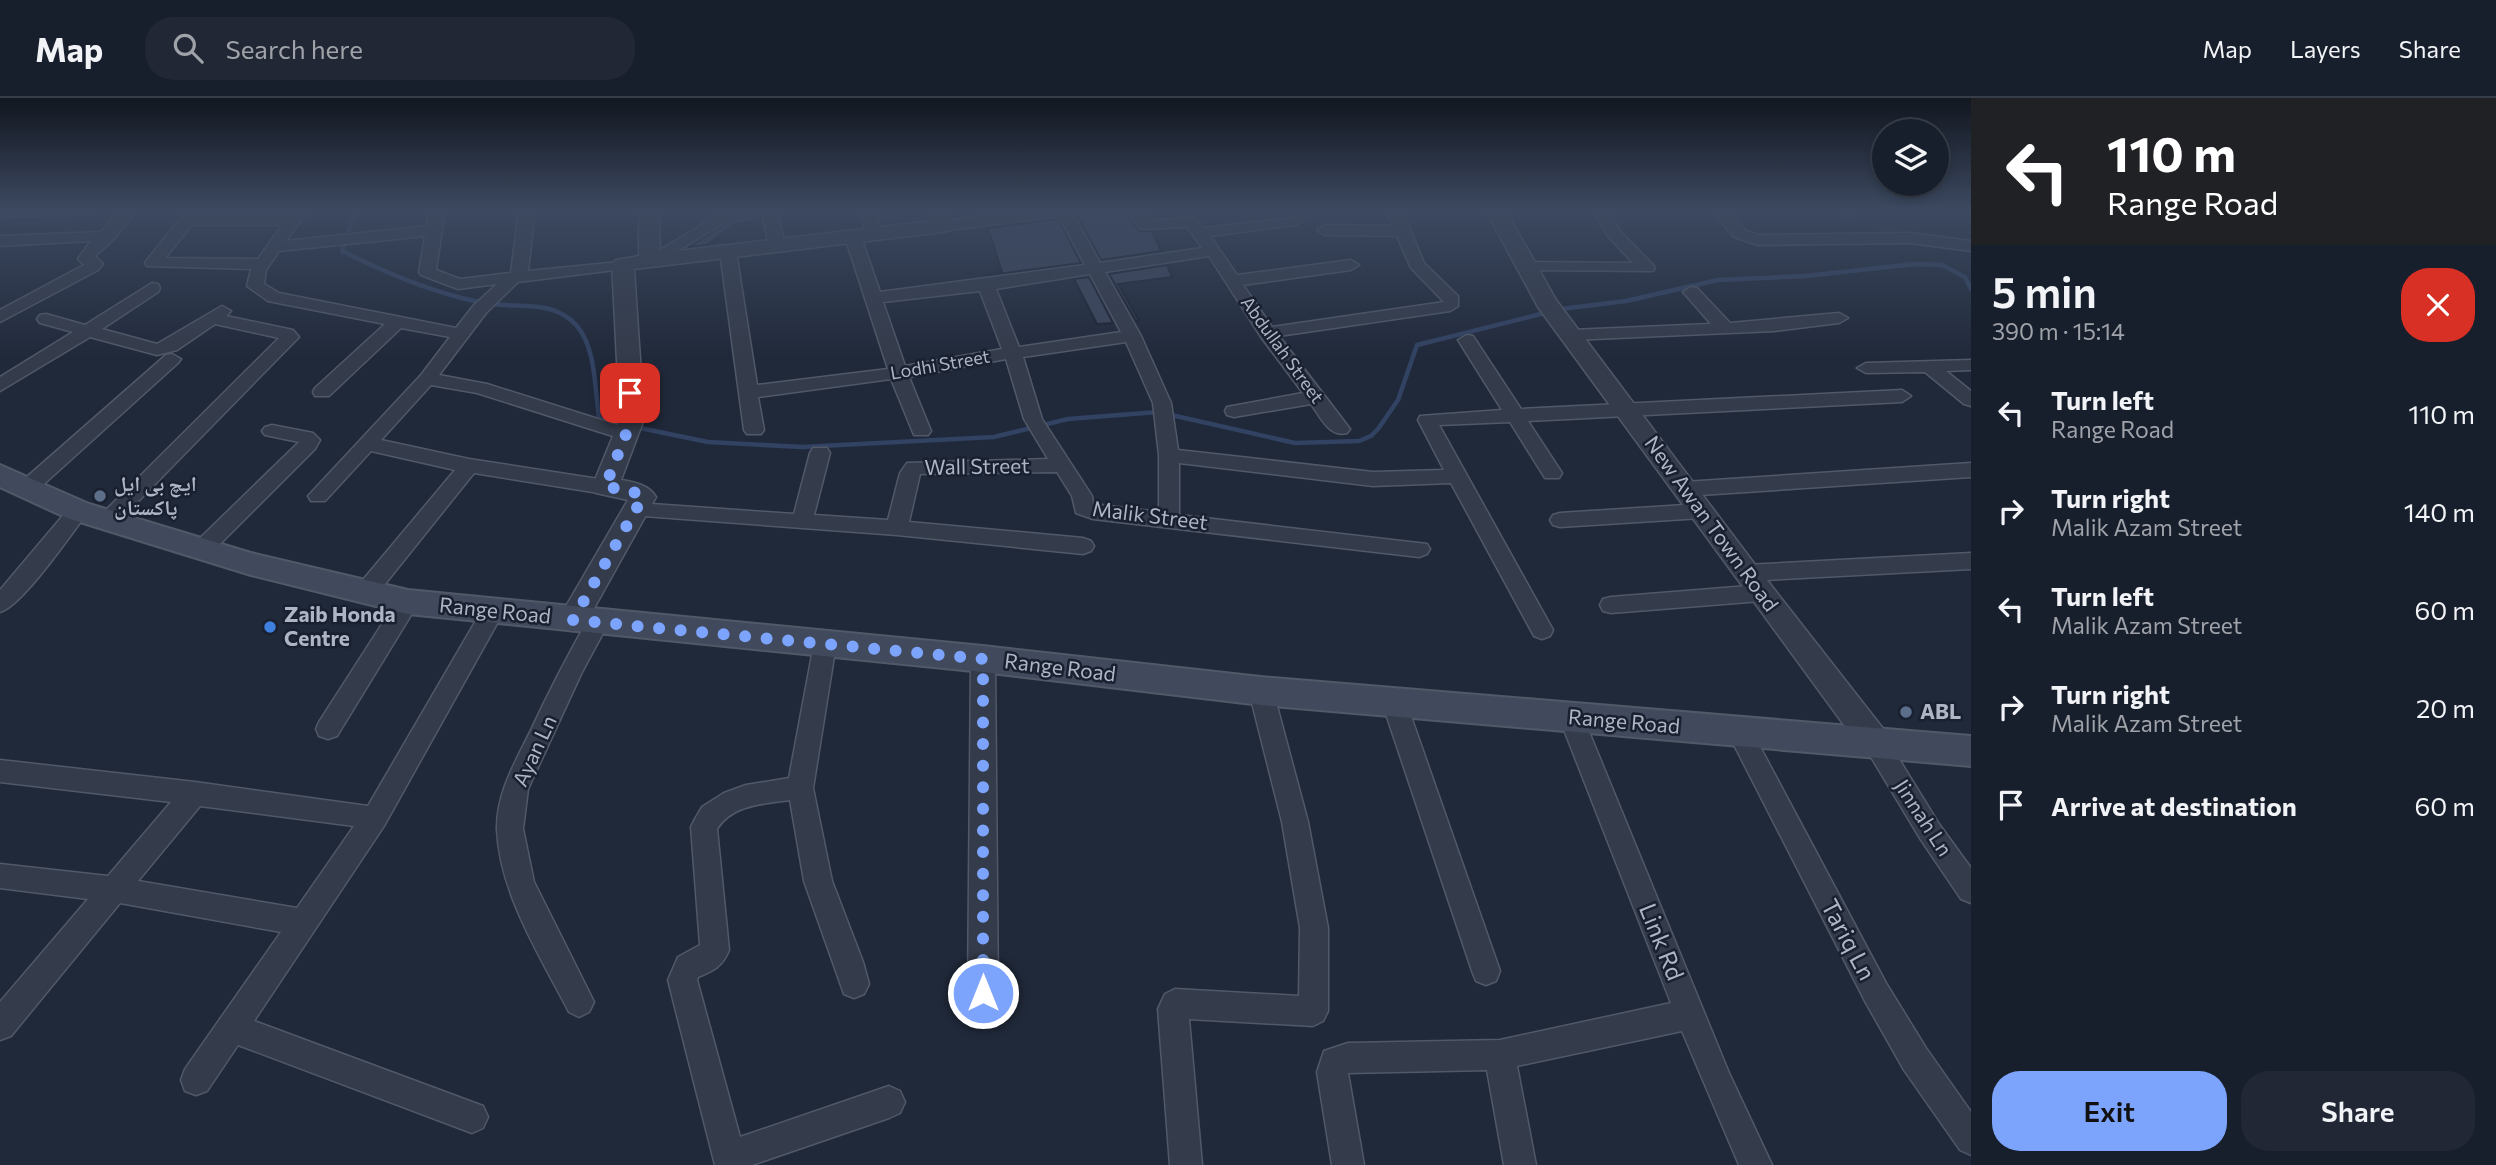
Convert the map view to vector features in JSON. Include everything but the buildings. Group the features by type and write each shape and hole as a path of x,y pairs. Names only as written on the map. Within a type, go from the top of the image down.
{"main road":[{"name":"Range Road","path":"13,482 93,515 202,549 365,593 408,601 983,659 1262,691 1877,746 1971,751"}],"street":[{"path":"0,317 92,267 94,262 88,259"},
{"path":"156,259 153,263 262,264"},
{"path":"266,259 258,270 255,286 274,297 459,334"},
{"path":"429,259 427,272 458,284 669,259"},
{"path":"318,496 426,379 486,303 514,278 518,259"},
{"path":"650,261 654,259"},
{"path":"729,259 754,430"},
{"path":"860,259 898,373 922,431"},
{"path":"1089,259 1132,336 1162,403 1169,454 1169,519"},
{"path":"873,299 1158,259"},
{"name":"Abdullah Street","path":"1218,259 1267,333 1340,429"},
{"path":"1267,333 1450,306 1450,296 1417,265 1414,259"},
{"name":"New Awan Town Road","path":"1522,259 1558,318 1877,746"},
{"path":"1527,267 1647,268 1638,259"},
{"path":"605,487 628,428 623,264"},
{"path":"1233,281 1351,265"},
{"name":"Malik Street","path":"986,285 1037,427 1082,496 1083,508 1093,512 1419,549"},
{"path":"0,385 152,288"},
{"path":"1691,292 1724,328"},
{"path":"0,604 31,570 290,337 217,314 172,346 157,350 46,319"},
{"path":"1558,318 1724,328 1774,326 1839,318"},
{"path":"322,392 397,322"},
{"name":"Lodhi Street","path":"749,392 898,373 1132,336"},
{"path":"1466,340 1552,473"},
{"path":"13,482 172,359"},
{"path":"1866,368 1971,365"},
{"path":"1930,367 1971,400"},
{"path":"426,379 480,388 628,428"},
{"path":"1542,630 1427,420 1902,396"},
{"path":"1234,411 1316,397"},
{"path":"202,549 310,440 272,431"},
{"path":"368,444 469,466 639,493 643,497 586,621"},
{"path":"802,521 820,453"},
{"path":"1169,454 1373,479 1458,476"},
{"name":"Wall Street","path":"897,528 910,472 914,468 1061,465"},
{"path":"365,593 469,466"},
{"path":"1685,489 1971,470"},
{"path":"637,510 897,528 1083,546"},
{"path":"1560,520 1701,512"},
{"path":"1611,606 1754,583 1971,561"},
{"path":"328,729 408,601"},
{"path":"196,1080 375,818 493,611"},
{"name":"Ayan Ln","path":"579,1002 538,925 520,882 510,829 515,789 572,670 586,621"},
{"path":"825,644 800,788 818,881 849,962 854,984"},
{"path":"983,659 983,993"},
{"path":"1186,1165 1173,1009 1175,1004 1313,1011 1314,929 1295,822 1262,691"},
{"path":"1394,702 1486,971"},
{"name":"Link Rd","path":"1571,717 1718,1083 1756,1165"},
{"name":"Tariq Ln","path":"1740,733 1876,993 1915,1059 1971,1139"},
{"name":"Jinnah Ln","path":"1877,746 1930,832 1971,890"},
{"path":"0,771 195,793 375,818"},
{"path":"800,788 734,799 720,806 708,818 704,827 715,950 705,960 688,967 682,981 730,1161 889,1102"},
{"path":"0,1025 195,793"},
{"path":"0,876 116,890 305,923"},
{"path":"1348,1165 1332,1072 1335,1062 1348,1058 1500,1055 1690,1014"},
{"path":"232,1028 472,1117"},
{"path":"1500,1055 1520,1165"}],"waterway":[{"path":"359,259 396,276 454,296 492,304 538,307 558,312 568,318 577,326 588,346 594,370 599,418 624,426"},
{"path":"635,427 708,442 802,447 994,437 1068,419 1158,412 1295,443 1359,441 1371,436 1378,429 1398,400 1417,345 1561,309 1626,301 1718,280 1805,276 1915,264 1942,265 1965,277 1971,289"}],"place":[{"name":"ایچ بی ایل پاکستان","path":"100,496"},
{"name":"Zaib Honda Centre","path":"270,627"},
{"name":"ABL","path":"1906,712"}],"route":[{"path":"630,393 632,419 605,487 639,493 643,497 642,501 573,620 983,659 983,993"}]}
